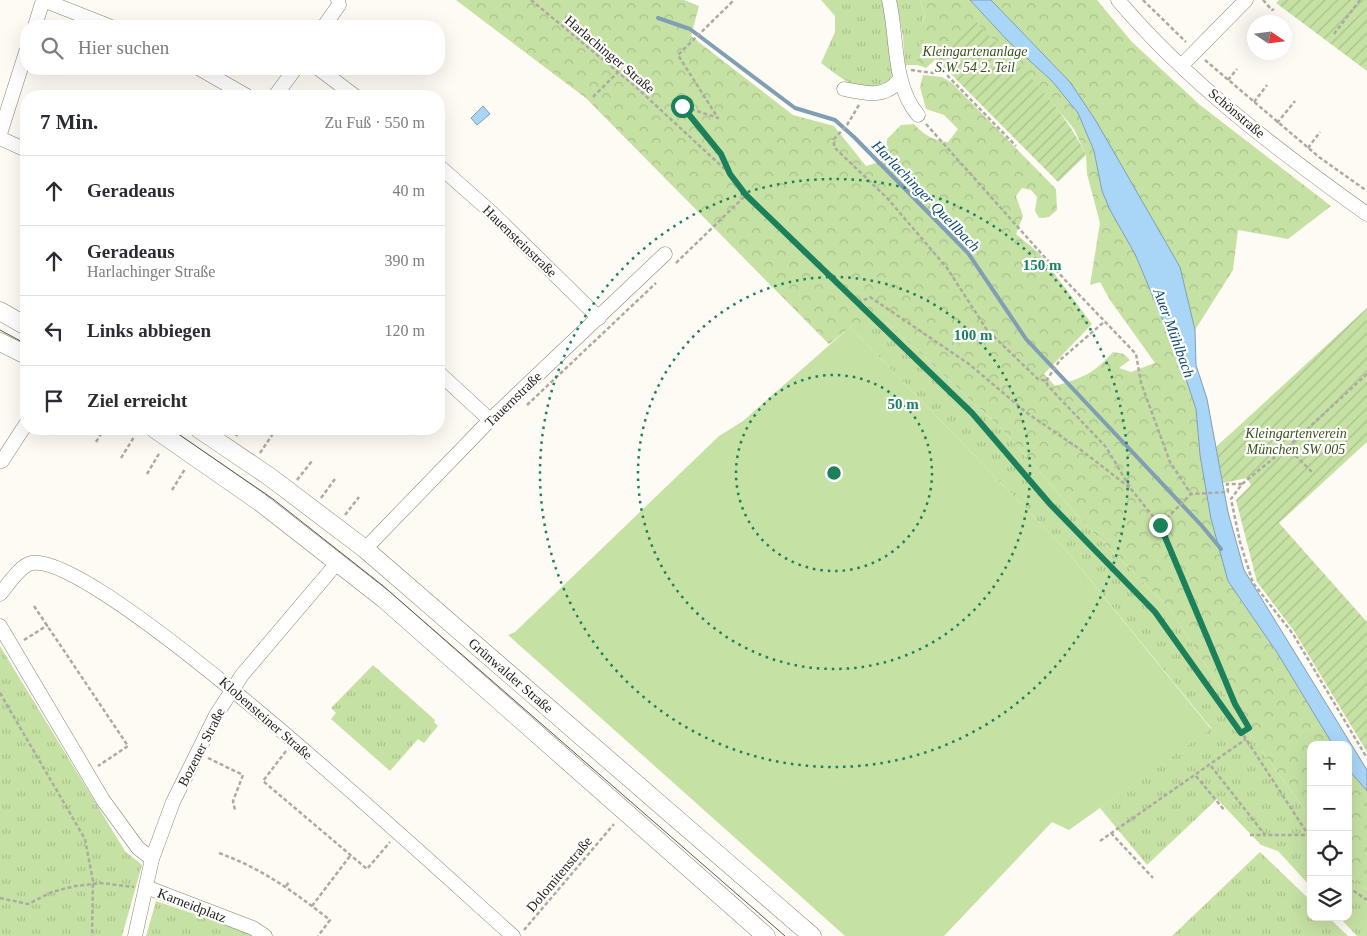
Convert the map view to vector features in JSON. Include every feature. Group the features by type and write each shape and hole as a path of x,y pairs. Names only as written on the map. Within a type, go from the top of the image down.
{"main road":[{"path":"0,311 20,323"},
{"path":"0,342 20,352"},
{"name":"Grünwalder Straße","path":"164,435 231,480 432,640 766,936"},
{"name":"Grünwalder Straße","path":"208,435 278,483 365,549 812,936"}],"street":[{"path":"37,20 43,0 94,20"},
{"path":"889,0 899,74 912,108 918,115"},
{"name":"Schönstraße","path":"1118,0 1140,27 1182,66 1280,149 1367,214"},
{"path":"1182,66 1246,0"},
{"path":"328,20 339,3"},
{"path":"0,134 20,71"},
{"path":"844,89 865,93 882,93 894,88 899,74"},
{"path":"210,75 237,90"},
{"path":"279,90 290,75"},
{"path":"327,75 347,90"},
{"path":"0,138 20,147"},
{"name":"Hauensteinstraße","path":"445,171 491,212 599,318"},
{"name":"Tauernstraße","path":"365,549 490,420 599,318 670,259"},
{"path":"445,379 490,420"},
{"path":"2,462 20,434"},
{"name":"Klobensteiner Straße","path":"0,594 23,567 30,563 53,565 84,580 161,633 232,688 513,936"},
{"name":"Bozener Straße","path":"135,936 152,859 184,777 232,688 337,563"},
{"path":"0,626 88,773 138,848 152,859"},
{"name":"Karneidplatz","path":"146,887 253,928 265,936"}],"path":[{"name":"Harlachinger Straße","path":"531,0 618,72 730,174 746,195 972,413 1050,504 1155,612 1246,739 1307,832"},
{"path":"730,174 721,154 682,106 718,118 678,55 734,0"},
{"path":"1143,0 1196,51 1277,123 1367,191"},
{"path":"1263,0 1274,9"},
{"path":"1334,34 1360,0"},
{"path":"1228,80 1237,69"},
{"path":"899,74 934,73 942,70 1016,146"},
{"path":"593,97 618,72"},
{"path":"1254,102 1267,85"},
{"path":"865,93 847,125 834,139 834,147 888,199 947,268 987,330 1038,379 1046,381"},
{"path":"1277,123 1295,101"},
{"path":"918,115 1066,280 1136,354 1141,383 1170,462 1191,494"},
{"path":"1308,148 1320,132"},
{"path":"670,259 746,195"},
{"path":"524,408 662,277"},
{"path":"857,303 870,297 969,364 1027,413 1082,450 1131,489"},
{"path":"1106,321 1060,360 1046,381 1048,386 1106,447 1131,489 1160,525 1235,704 1249,728 1241,733"},
{"path":"1367,374 1291,444 1242,484 1231,499 1240,542 1254,583 1292,634 1367,758"},
{"path":"96,442 100,435"},
{"path":"260,453 272,435"},
{"path":"121,458 134,437"},
{"path":"1291,444 1295,448 1295,455 1313,473"},
{"path":"147,474 160,452"},
{"path":"297,480 312,461"},
{"path":"172,490 186,469"},
{"path":"321,498 335,479"},
{"path":"1227,493 1227,484 1242,484"},
{"path":"1160,525 1172,510 1191,494 1227,493 1236,490"},
{"path":"344,516 359,496"},
{"path":"34,606 128,746 88,773"},
{"path":"12,648 48,625"},
{"path":"0,693 85,839 93,884 92,936"},
{"path":"1100,841 1211,766 1246,739"},
{"path":"294,742 263,780 367,869 397,834"},
{"path":"207,758 243,775 233,800 235,810"},
{"path":"1211,766 1265,835"},
{"path":"1196,776 1225,811"},
{"name":"Dolomitenstraße","path":"519,936 614,824"},
{"path":"1111,833 1153,878"},
{"path":"1250,835 1307,837"},
{"path":"219,853 248,864 286,886 330,920 318,936"},
{"path":"312,906 351,855"},
{"path":"286,886 290,880"},
{"path":"0,898 28,904 52,892 93,884 146,887"},
{"path":"1352,890 1367,900"}],"green space":[{"path":"456,0 882,318 1002,429 1085,524 1170,609 1253,739 1307,813 1307,883 1278,851 1261,845 1217,799 1147,865 1100,808 1211,728 1065,549 850,327 829,344 586,98"},
{"path":"456,0 684,0 699,6 691,36 793,115 834,126 866,166 886,160 887,139 901,125 914,124 930,137 948,142 958,129 944,115 926,109 920,87 923,75 942,77 952,83 1056,189 1057,210 1049,217 1039,218 1035,211 1037,197 1031,190 1022,188 1016,196 1023,216 1016,234 1039,253 1092,324 1044,374 1055,386 1087,374 1099,366 1113,352 1124,354 1130,360 1119,368 1131,372 1155,363 1110,300 1100,282 1090,285 1100,223 1087,174 1086,155 1074,129 1043,92 936,59 926,68 918,65 916,56 923,38 920,30 925,15 920,0 970,0 1008,41 1052,81 1078,113 1094,151 1102,191 1110,210 1135,254 1180,361 1196,409 1200,455 1228,581 1278,654 1331,741 1307,741 1307,813 1253,739 1170,609 1085,524 1002,429 882,318 850,327 829,344 586,98"},
{"path":"821,0 883,0 893,73 889,81 868,87 852,84 821,63 835,32 835,16"},
{"path":"896,0 920,0 925,15 922,24 923,38 917,57 918,65 905,65 903,37"},
{"path":"991,0 1097,0 1132,42 1200,105 1331,206 1288,239 1238,230 1233,270 1195,330 1180,267 1070,82"},
{"path":"1279,0 1367,0 1367,71 1276,3"},
{"name":"Kleingartenanlage S.W. 54 2. Teil","path":"974,20 1036,83 1064,117 1086,155 1058,182 936,59"},
{"name":"Kleingartenverein München SW 005","path":"1367,308 1367,442 1279,523 1367,622 1367,752 1294,631 1257,582 1236,500 1251,485 1247,478 1223,483 1216,447"},
{"path":"850,327 1065,549 1211,729 1069,830 1052,822 944,936 845,936 508,635 515,632 719,436 743,421"},
{"path":"0,646 125,851 142,865 122,936 0,936"},
{"path":"373,665 435,720 434,722 438,726 424,743 418,739 390,771 331,719 336,713 331,708"},
{"path":"1352,774 1367,791 1367,890 1352,878"},
{"path":"1260,852 1307,897 1307,921 1332,921 1348,936 1172,936"},
{"path":"1352,878 1367,890 1367,936 1357,936 1343,921 1352,921"},
{"path":"156,901 249,933 254,936 146,936"}],"water":[{"name":"Auer Mühlbach","path":"970,0 991,0 1070,82 1096,121 1180,267 1195,330 1196,365 1207,399 1228,512 1244,570 1349,741 1331,741 1278,654 1228,581 1211,519 1200,455 1196,409 1180,361 1135,254 1110,210 1102,191 1094,151 1078,113 1052,81 1008,41"},
{"path":"483,106 490,114 477,125 471,118"},
{"path":"1352,746 1367,770 1367,791 1352,774"}],"waterway":[{"name":"Harlachinger Quellbach","path":"658,18 690,29 795,108 835,120 854,137 968,253 1026,339 1202,526 1221,549"}],"tram line":[{"path":"0,330 20,341"},
{"path":"180,435 273,499 382,585 785,936"}],"route":[{"path":"682,106 721,154 730,174 746,195 972,413 1050,504 1155,612 1241,733 1249,728 1235,704 1160,525"}]}
